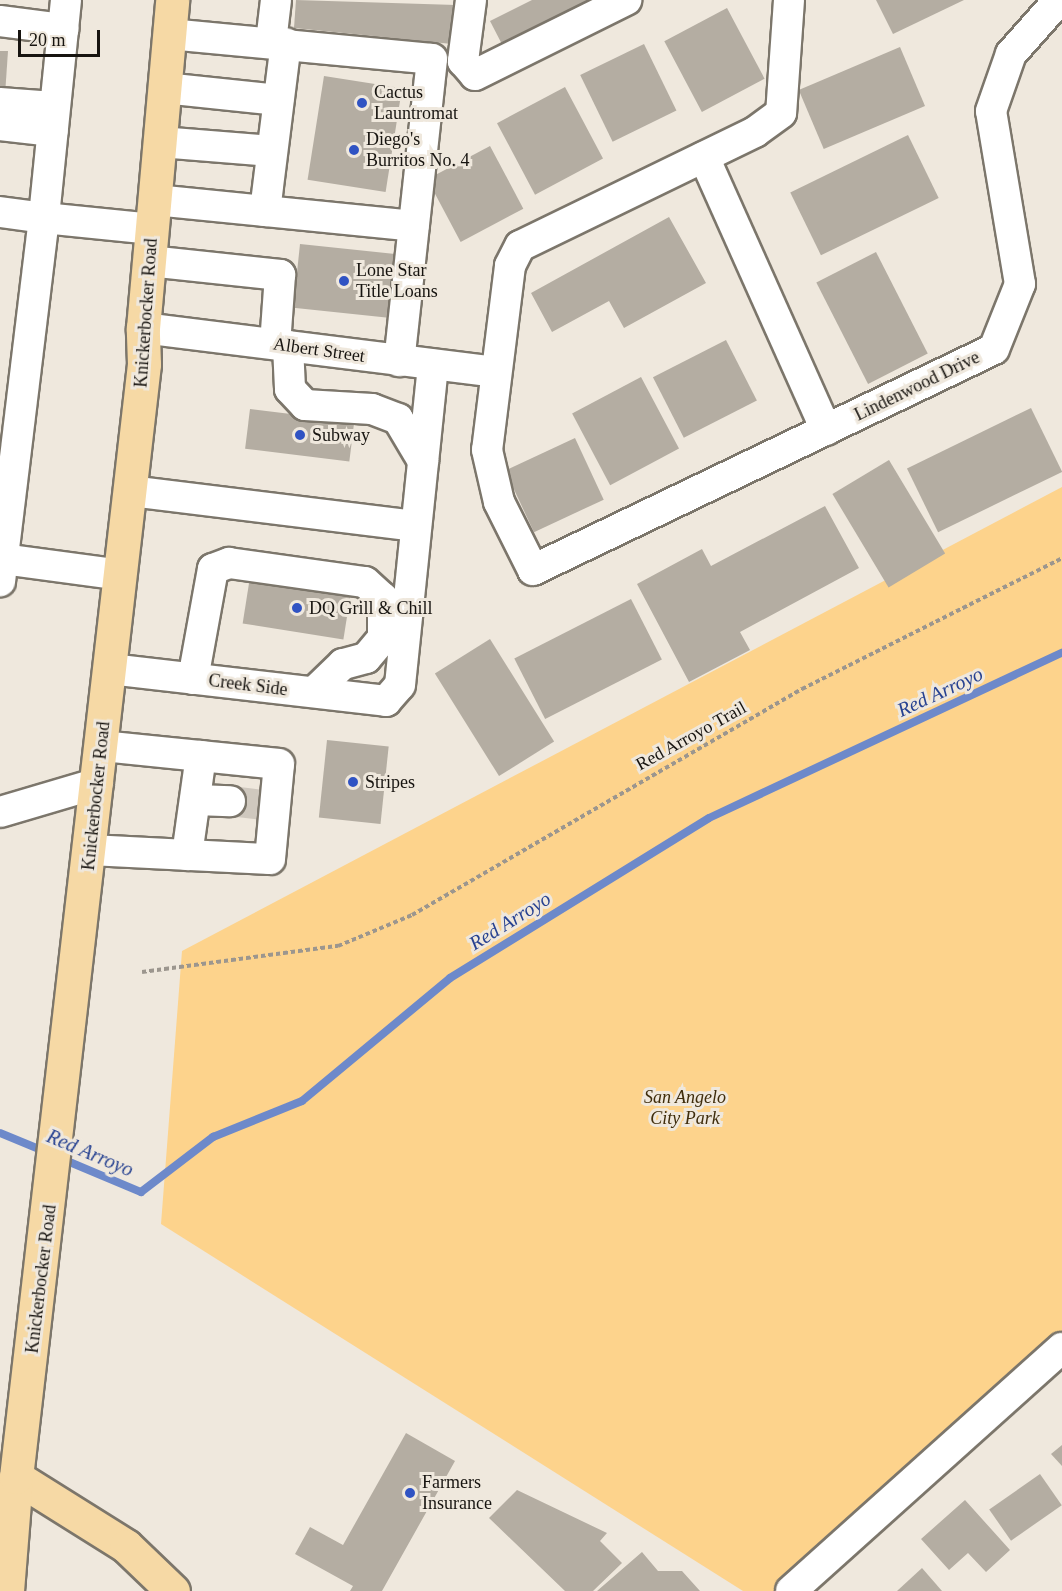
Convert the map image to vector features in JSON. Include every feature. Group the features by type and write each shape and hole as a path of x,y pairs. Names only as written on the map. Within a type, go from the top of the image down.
{"main road":[{"name":"Knickerbocker Road","path":"7,1591 16,1477 41,1287 144,364 143,327 172,0"},
{"path":"16,1477 126,1546 173,1591"}],"street":[{"path":"265,211 278,100 279,42 276,0"},
{"path":"471,0 463,61 475,75 626,0"},
{"path":"495,372 510,266 520,246 704,157 781,113 789,0"},
{"name":"Lindenwood Drive","path":"495,372 487,450 499,502 533,570 994,349 1020,284 991,111 1011,54 1059,0"},
{"path":"0,21 64,14 45,209 12,388 1,570 121,575"},
{"path":"169,34 279,42 432,59 399,361"},
{"path":"164,88 278,100"},
{"path":"0,103 54,119"},
{"path":"0,125 54,119"},
{"path":"160,142 272,151"},
{"path":"704,157 826,430"},
{"path":"0,194 45,209 152,230 280,275 281,345 290,389 305,405 372,409 398,419 423,461"},
{"path":"0,212 45,209"},
{"path":"152,230 265,211 414,226"},
{"name":"Albert Street","path":"143,327 495,372"},
{"path":"130,491 416,526 433,365"},
{"name":"Creek Side","path":"110,669 386,701 400,685 416,526"},
{"path":"193,679 213,569 229,563 365,582 383,598 383,638 366,658 343,664 314,692"},
{"path":"90,850 270,859 270,805 279,764 102,746"},
{"path":"187,855 201,756"},
{"path":"0,812 98,783"},
{"path":"196,800 231,801"},
{"path":"791,1591 1062,1348"}],"path":[{"name":"Red Arroyo Trail","path":"142,972 338,946 412,915 802,689 1062,558"}],"green space":[{"name":"San Angelo City Park","path":"1062,487 1062,1358 802,1591 743,1591 161,1224 182,951"}],"building":[{"path":"296,0 456,5 452,44 294,28"},
{"path":"532,0 613,0 507,54 490,21"},
{"path":"876,0 964,0 893,34"},
{"path":"727,8 765,79 702,112 664,41"},
{"path":"644,44 676,111 613,142 580,75"},
{"path":"900,47 925,106 824,149 799,90"},
{"path":"0,51 8,51 5,95 0,95"},
{"path":"324,76 402,88 386,192 308,180"},
{"path":"565,87 603,159 535,195 497,123"},
{"path":"908,135 939,198 821,255 790,192"},
{"path":"490,146 523,209 461,242 427,179"},
{"path":"669,217 706,283 624,328 609,301 552,332 531,293"},
{"name":"Lone Star Title Loans","path":"300,244 397,254 391,318 293,308"},
{"path":"876,252 928,354 868,384 816,282"},
{"path":"726,340 757,401 684,438 653,377"},
{"path":"641,377 679,449 610,485 572,414"},
{"path":"1031,408 1062,472 938,532 907,468"},
{"name":"Subway","path":"250,409 354,422 349,461 245,449"},
{"path":"575,438 604,500 534,532 505,471"},
{"path":"889,460 945,553 889,587 832,494"},
{"path":"825,506 859,568 740,632 750,650 689,682 637,584 702,549 711,566"},
{"name":"DQ Grill & Chill","path":"250,577 351,593 343,639 243,623"},
{"path":"631,599 662,660 545,719 514,658"},
{"path":"490,639 554,742 499,776 435,673"},
{"name":"Stripes","path":"327,740 389,746 381,824 319,818"},
{"path":"406,1433 455,1461 382,1591 350,1591 353,1586 295,1554 310,1527 343,1545"},
{"path":"1062,1445 1062,1466 1051,1454"},
{"path":"1040,1474 1062,1505 1011,1541 989,1510"},
{"path":"517,1490 607,1533 600,1541 622,1563 593,1591 565,1591 489,1518"},
{"path":"965,1500 1010,1550 986,1572 968,1553 949,1570 921,1539"},
{"path":"642,1552 658,1571 682,1571 700,1591 597,1591"},
{"path":"922,1568 942,1591 897,1591"}],"waterway":[{"name":"Red Arroyo","path":"60,1158 141,1192 213,1137 302,1101 450,978 709,818 1062,653"},
{"name":"Red Arroyo","path":"0,1133 46,1152"}],"tunnel":[{"path":"230,801 263,805"}],"place":[{"name":"Cactus Launtromat","path":"362,103"},
{"name":"Diego's Burritos No. 4","path":"354,150"},
{"name":"Lone Star Title Loans","path":"344,281"},
{"name":"Subway","path":"300,435"},
{"name":"DQ Grill & Chill","path":"297,608"},
{"name":"Stripes","path":"353,782"},
{"name":"Farmers Insurance","path":"410,1493"}]}
